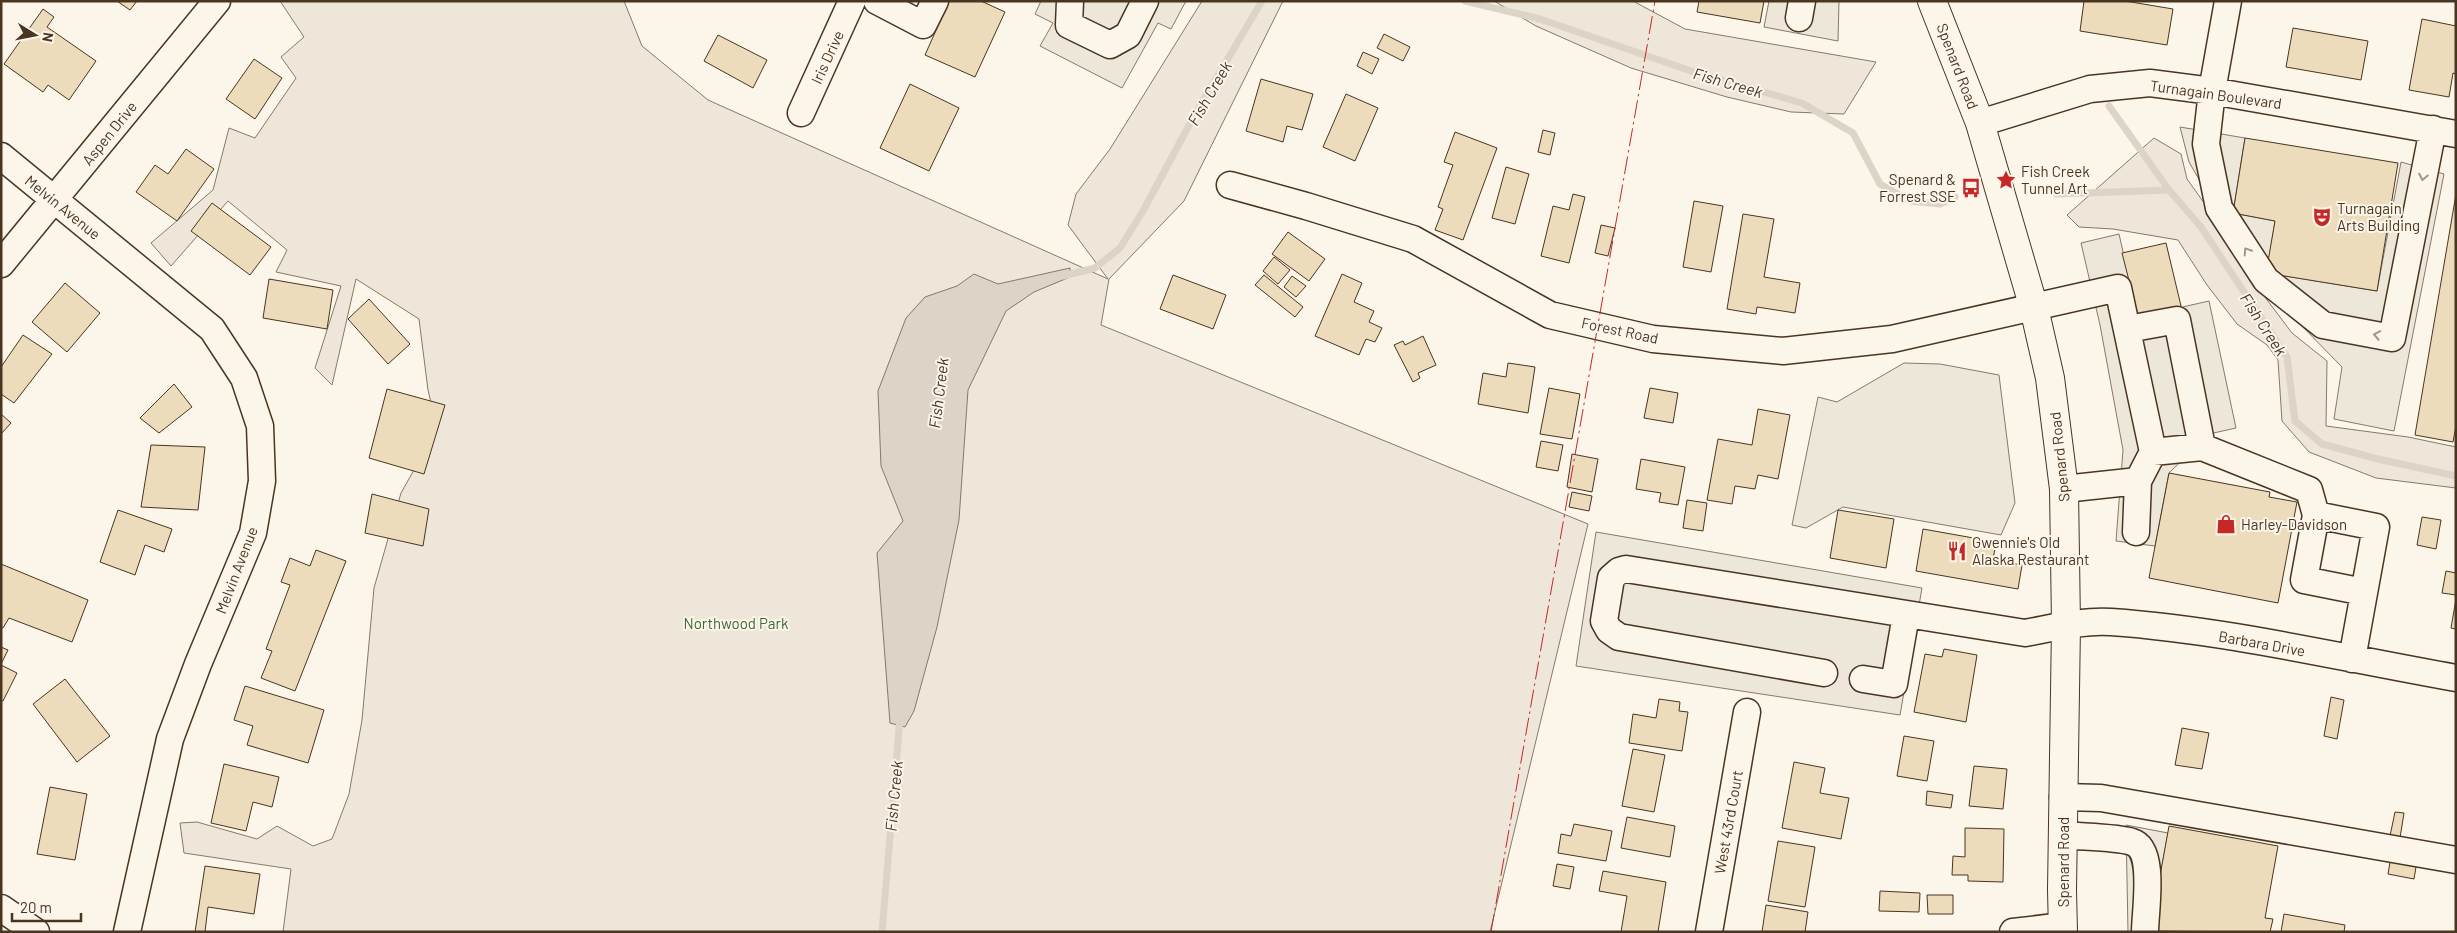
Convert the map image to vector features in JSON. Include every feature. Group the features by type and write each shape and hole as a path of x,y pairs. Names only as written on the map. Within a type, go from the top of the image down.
{"main road":[{"name":"Spenard Road","path":"1932,1 1980,123 2034,308 2050,378 2064,490 2066,625 2062,835 2063,929"}],"street":[{"name":"Aspen Drive","path":"1,264 218,1"},
{"name":"Iris Drive","path":"801,113 852,1"},
{"path":"877,1 923,25 935,1"},
{"path":"1070,1 1069,24 1110,45 1128,35 1145,1"},
{"path":"2228,1 2212,91 2206,144 2219,208 2266,280 2323,325 2392,338 2444,132"},
{"name":"Turnagain Boulevard","path":"1980,123 2090,89 2150,83 2212,91 2444,132"},
{"name":"Melvin Avenue","path":"1,156 212,329 244,378 260,426 262,481 253,533 198,664 170,739 127,932"},
{"name":"Forest Road","path":"1230,186 1306,206 1413,239 1550,315 1653,339 1783,351 1892,339 2118,288 2128,330"},
{"path":"2136,532 2138,481 2153,452 2128,330 2177,320 2202,448"},
{"path":"2153,452 2202,448 2309,490 2316,515 2304,580 2364,592"},
{"path":"2064,490 2138,481"},
{"path":"2316,515 2376,527 2352,659"},
{"name":"Barbara Drive","path":"1824,673 1619,637 1609,630 1604,621 1612,578 1619,571 1626,569 2025,633 2066,625 2110,622 2204,632 2456,678"},
{"path":"1863,679 1894,684 1906,614"},
{"name":"West 43rd Court","path":"1710,932 1747,712"},
{"path":"2063,797 2101,798 2456,860"},
{"path":"2062,835 2133,842 2143,850 2147,862 2144,932"},
{"path":"1,908 36,932"},
{"path":"2013,932 2063,929"}],"green space":[{"name":"Northwood Park","path":"280,1 624,1 642,46 708,100 1108,279 1068,225 1076,194 1110,149 1202,1 1283,1 1184,201 1109,279 1101,325 1588,524 1490,932 283,932 291,869 184,853 180,823 197,822 257,839 277,826 313,846 332,839 349,794 362,720 374,588 401,493 437,429 428,390 419,319 356,279 332,385 315,368 341,286 276,272 287,250 228,201 171,266 151,243 213,190 229,128 255,138 296,78 281,57 304,37"},
{"path":"1494,1 1633,1 1685,29 1876,62 1844,114 1791,112 1727,97 1631,68 1536,26"},
{"path":"2154,138 2181,154 2187,179 2217,221 2249,276 2292,333 2327,361 2326,426 2408,437 2456,447 2456,488 2376,478 2309,452 2282,421 2278,360 2267,345 2237,324 2207,285 2178,240 2113,229 2079,227 2067,215"}],"shaded area":[{"path":"1041,1 1186,1 1171,29 1158,23 1122,88 1040,46 1053,23 1035,14"},
{"path":"1769,1 1839,1 1838,41 1764,27"},
{"path":"2180,127 2245,138 2233,213 2275,221 2267,273 2377,291 2401,162 2444,174 2394,431 2334,419 2342,367 2294,318 2207,193 2189,162"},
{"path":"2119,234 2138,317 2209,301 2236,428 2209,434 2169,473 2155,546 2116,541 2123,450 2100,325 2081,243"},
{"path":"1904,363 1940,364 1999,375 2015,503 2001,535 1843,507 1806,528 1792,525 1818,397 1837,402"},
{"path":"1596,532 1922,588 1900,715 1576,666"},
{"path":"2126,825 2168,833 2150,931 2154,932 2128,932"}],"water":[{"path":"1070,268 1070,277 1034,292 1006,311 968,390 959,520 937,627 914,711 905,727 890,723 877,553 903,521 881,466 878,391 906,318 925,297 957,286 974,274 998,284"}],"building":[{"path":"117,1 137,1 130,10"},
{"path":"949,1 981,1 1005,12 975,77 925,55"},
{"path":"1699,1 1764,1 1760,23 1697,12"},
{"path":"2084,1 2125,1 2173,9 2167,45 2080,31"},
{"path":"43,9 54,17 47,27 96,61 69,100 48,85 43,92 4,64"},
{"path":"2422,19 2456,26 2456,74 2453,73 2449,97 2409,90"},
{"path":"2293,28 2368,41 2361,80 2286,67"},
{"path":"1384,34 1410,47 1403,61 1377,48"},
{"path":"718,35 767,60 753,88 704,61"},
{"path":"1363,52 1379,59 1372,74 1357,66"},
{"path":"254,59 282,78 255,119 226,99"},
{"path":"1261,79 1313,94 1302,130 1287,126 1283,142 1246,131"},
{"path":"910,84 959,108 929,171 880,148"},
{"path":"1346,94 1378,108 1355,161 1323,147"},
{"path":"1543,130 1555,133 1550,155 1538,152"},
{"path":"1455,132 1497,148 1463,240 1435,230 1443,209 1438,207 1453,165 1444,162"},
{"name":"Turnagain Arts Building","path":"2245,138 2398,163 2377,291 2266,273 2275,221 2233,213"},
{"path":"186,149 214,169 177,221 136,192 155,165 168,174"},
{"path":"1506,167 1529,174 1515,224 1492,218"},
{"path":"1573,194 1585,197 1569,263 1541,256 1553,206 1569,210"},
{"path":"2456,194 2456,426 2453,442 2415,435"},
{"path":"1694,201 1723,206 1711,272 1683,267"},
{"path":"212,203 271,247 250,275 191,231"},
{"path":"1743,214 1774,219 1764,277 1800,283 1795,313 1757,307 1756,314 1727,309"},
{"path":"1601,225 1615,228 1608,256 1595,253"},
{"path":"1288,232 1325,259 1309,281 1272,254"},
{"path":"2166,243 2181,306 2138,316 2122,253"},
{"path":"1274,257 1290,270 1278,284 1263,271"},
{"path":"1342,274 1362,283 1354,302 1374,311 1369,322 1382,328 1375,342 1366,339 1359,355 1315,336"},
{"path":"1173,275 1226,295 1213,329 1160,309"},
{"path":"1264,275 1303,307 1295,317 1255,285"},
{"path":"1292,276 1306,286 1296,297 1284,287"},
{"path":"269,279 333,290 327,329 263,318"},
{"path":"65,283 100,313 67,352 32,322"},
{"path":"369,299 410,344 388,364 348,319"},
{"path":"23,335 52,354 14,403 1,394 1,367"},
{"path":"1423,336 1436,365 1418,373 1420,378 1413,382 1394,345 1403,341 1405,345"},
{"path":"1508,363 1535,367 1528,413 1478,404 1483,373 1506,377"},
{"path":"174,384 192,407 159,433 140,418"},
{"path":"1549,388 1580,394 1572,439 1540,434"},
{"path":"1650,388 1678,393 1673,423 1644,418"},
{"path":"387,389 445,405 424,474 369,458"},
{"path":"1758,409 1790,415 1778,479 1758,475 1755,489 1735,486 1732,504 1707,500 1718,439 1752,445"},
{"path":"1,414 11,423 1,434"},
{"path":"1541,441 1563,445 1558,471 1536,467"},
{"path":"151,445 205,447 198,510 141,507"},
{"path":"1572,454 1598,459 1592,492 1567,487"},
{"path":"1641,459 1685,467 1678,505 1659,502 1661,493 1636,489"},
{"name":"Harley-Davidson","path":"2169,473 2270,492 2269,497 2297,502 2278,603 2149,578"},
{"path":"1572,492 1592,496 1589,511 1569,507"},
{"path":"372,494 429,509 423,546 365,533"},
{"path":"1687,500 1707,503 1703,531 1683,528"},
{"path":"118,510 172,529 164,552 145,545 135,575 100,562"},
{"path":"1838,510 1894,519 1886,568 1830,558"},
{"path":"2422,517 2441,520 2436,549 2417,545"},
{"name":"Gwennie's Old Alaska Restaurant","path":"1923,529 1996,542 1993,560 2022,565 2018,589 1916,571"},
{"path":"316,550 346,561 295,691 261,678 272,651 266,649 290,585 281,582 290,558 310,566"},
{"path":"1,564 88,600 72,642 9,618 3,628 1,628"},
{"path":"2446,571 2456,573 2456,595 2442,593"},
{"path":"2456,599 2456,629 2451,628"},
{"path":"1,647 8,650 1,664"},
{"path":"1944,649 1977,655 1966,722 1914,712 1925,654 1942,657"},
{"path":"1,665 17,673 3,701 1,700"},
{"path":"65,679 110,736 77,762 33,704"},
{"path":"245,686 324,710 308,763 247,745 253,726 234,720"},
{"path":"2331,697 2344,700 2337,739 2324,736"},
{"path":"1659,699 1680,702 1679,711 1688,712 1682,751 1629,743 1633,714 1656,718"},
{"path":"2182,728 2209,733 2202,769 2175,765"},
{"path":"1904,736 1934,741 1927,781 1897,776"},
{"path":"1633,749 1665,755 1654,812 1622,806"},
{"path":"1794,762 1825,768 1820,793 1849,798 1841,839 1782,828"},
{"path":"224,764 279,777 272,807 253,802 246,831 211,823"},
{"path":"1974,766 2007,769 2003,809 1969,806"},
{"path":"50,787 87,794 75,860 37,854"},
{"path":"1927,791 1953,795 1951,808 1926,805"},
{"path":"2395,812 2404,813 2400,838 2390,836"},
{"path":"1627,817 1675,826 1670,857 1621,848"},
{"path":"1574,824 1612,831 1606,861 1558,853 1561,834 1571,836"},
{"path":"2169,826 2278,846 2265,918 2273,919 2270,932 2150,931"},
{"path":"1965,828 2004,829 2003,882 1968,881 1968,875 1952,875 1953,856 1965,857"},
{"path":"1778,841 1815,847 1805,907 1768,901"},
{"path":"2391,856 2417,861 2414,879 2388,874"},
{"path":"1557,864 1574,867 1570,889 1553,886"},
{"path":"205,866 260,874 254,914 208,907 205,932 195,932"},
{"path":"1603,871 1666,882 1658,932 1621,932 1627,896 1599,891"},
{"path":"1880,891 1920,893 1919,912 1879,911"},
{"path":"1927,895 1953,895 1953,914 1928,914"},
{"path":"1766,905 1808,912 1805,932 1762,932"},
{"path":"2284,914 2345,925 2344,932 2281,932"}],"waterway":[{"name":"Fish Creek","path":"1063,276 1095,268 1120,248 1143,211 1194,116 1262,1"},
{"name":"Fish Creek","path":"1465,1 1540,19 1691,71 1802,103 1853,133 1880,184 1910,201 1940,204 1955,197"},
{"name":"Fish Creek","path":"2109,106 2169,190 2201,227 2287,357 2295,421 2322,444 2378,459 2456,476"},
{"name":"Fish Creek","path":"2056,194 2169,190"},
{"name":"Fish Creek","path":"882,932 900,718"}],"power":[{"path":"1491,932 1655,1"}],"place":[{"name":"Fish Creek Tunnel Art","path":"2006,180"},
{"name":"Spenard & Forrest SSE","path":"1971,188"},
{"name":"Turnagain Arts Building","path":"2322,217"},
{"name":"Harley-Davidson","path":"2226,524"},
{"name":"Gwennie's Old Alaska Restaurant","path":"1957,551"}]}
